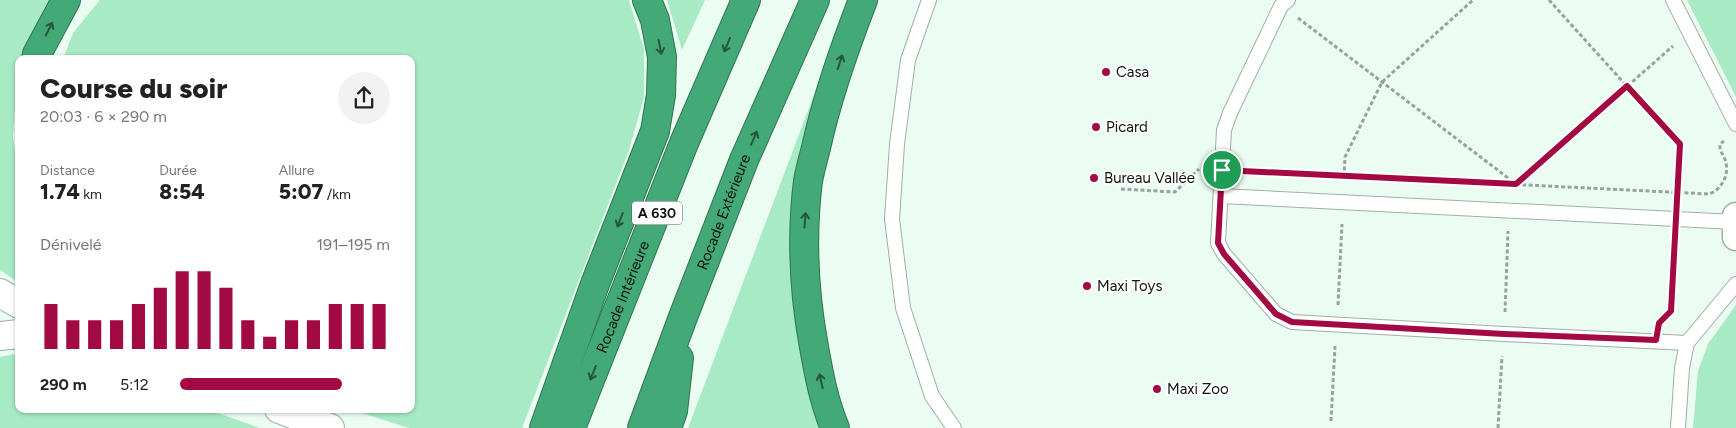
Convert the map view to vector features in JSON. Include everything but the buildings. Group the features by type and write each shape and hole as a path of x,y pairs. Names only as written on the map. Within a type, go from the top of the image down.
{"highway":[{"path":"36,55 66,0"},
{"path":"544,428 595,284 655,131 661,95 662,56 655,20 647,0"},
{"name":"Rocade Intérieure","path":"571,428 684,143 746,0"},
{"name":"Rocade Extérieure","path":"642,428 744,160 815,0"},
{"path":"835,428 829,415 820,381 807,311 804,244 808,180 822,120 845,46 863,0"},
{"path":"667,428 673,412 683,317"}],"main road":[{"path":"0,293 15,302"},
{"path":"0,336 15,334"},
{"path":"290,413 330,428"}],"lane":[{"path":"929,0 908,60 896,144 892,219 903,308 932,396 954,428"},
{"path":"1673,0 1736,124"},
{"path":"1285,3 1230,113 1224,130 1218,243 1224,254 1276,314 1292,322 1687,343"},
{"path":"1221,196 1509,210 1736,225"},
{"path":"1678,428 1682,368 1687,343 1736,284"}],"path":[{"path":"1549,0 1680,144 1671,311 1659,323 1656,340"},
{"path":"1285,3 1510,182"},
{"path":"1516,184 1678,41 1690,36"},
{"path":"1121,190 1175,192 1199,169 1510,182 1516,184 1710,194 1720,188 1727,169 1726,161 1719,150 1720,144 1730,138"},
{"path":"1498,428 1510,182"}],"green space":[{"path":"0,0 50,0 46,4 24,55 15,55 13,137 15,149 15,280 0,270"},
{"path":"100,0 629,0 644,49 644,97 629,150 522,428 409,428 362,413 415,413 415,55 65,55 73,33"},
{"path":"667,0 705,0 682,50"},
{"path":"1687,0 1736,0 1736,97"},
{"path":"823,71 802,173 826,428 688,428"},
{"path":"1736,305 1736,428 1693,428 1698,371 1708,344"},
{"path":"15,354 15,413 217,413 260,428 0,428 0,357"}],"place":[{"name":"Casa","path":"1106,72"},
{"name":"Picard","path":"1096,127"},
{"name":"Bureau Vallée","path":"1094,178"},
{"name":"Maxi Toys","path":"1087,286"},
{"name":"Maxi Zoo","path":"1157,389"}],"route":[{"path":"1627,86 1680,144 1671,311 1659,323 1656,340 1504,334 1292,322 1276,314 1224,254 1218,243 1222,170 1516,184 1627,86"}]}
